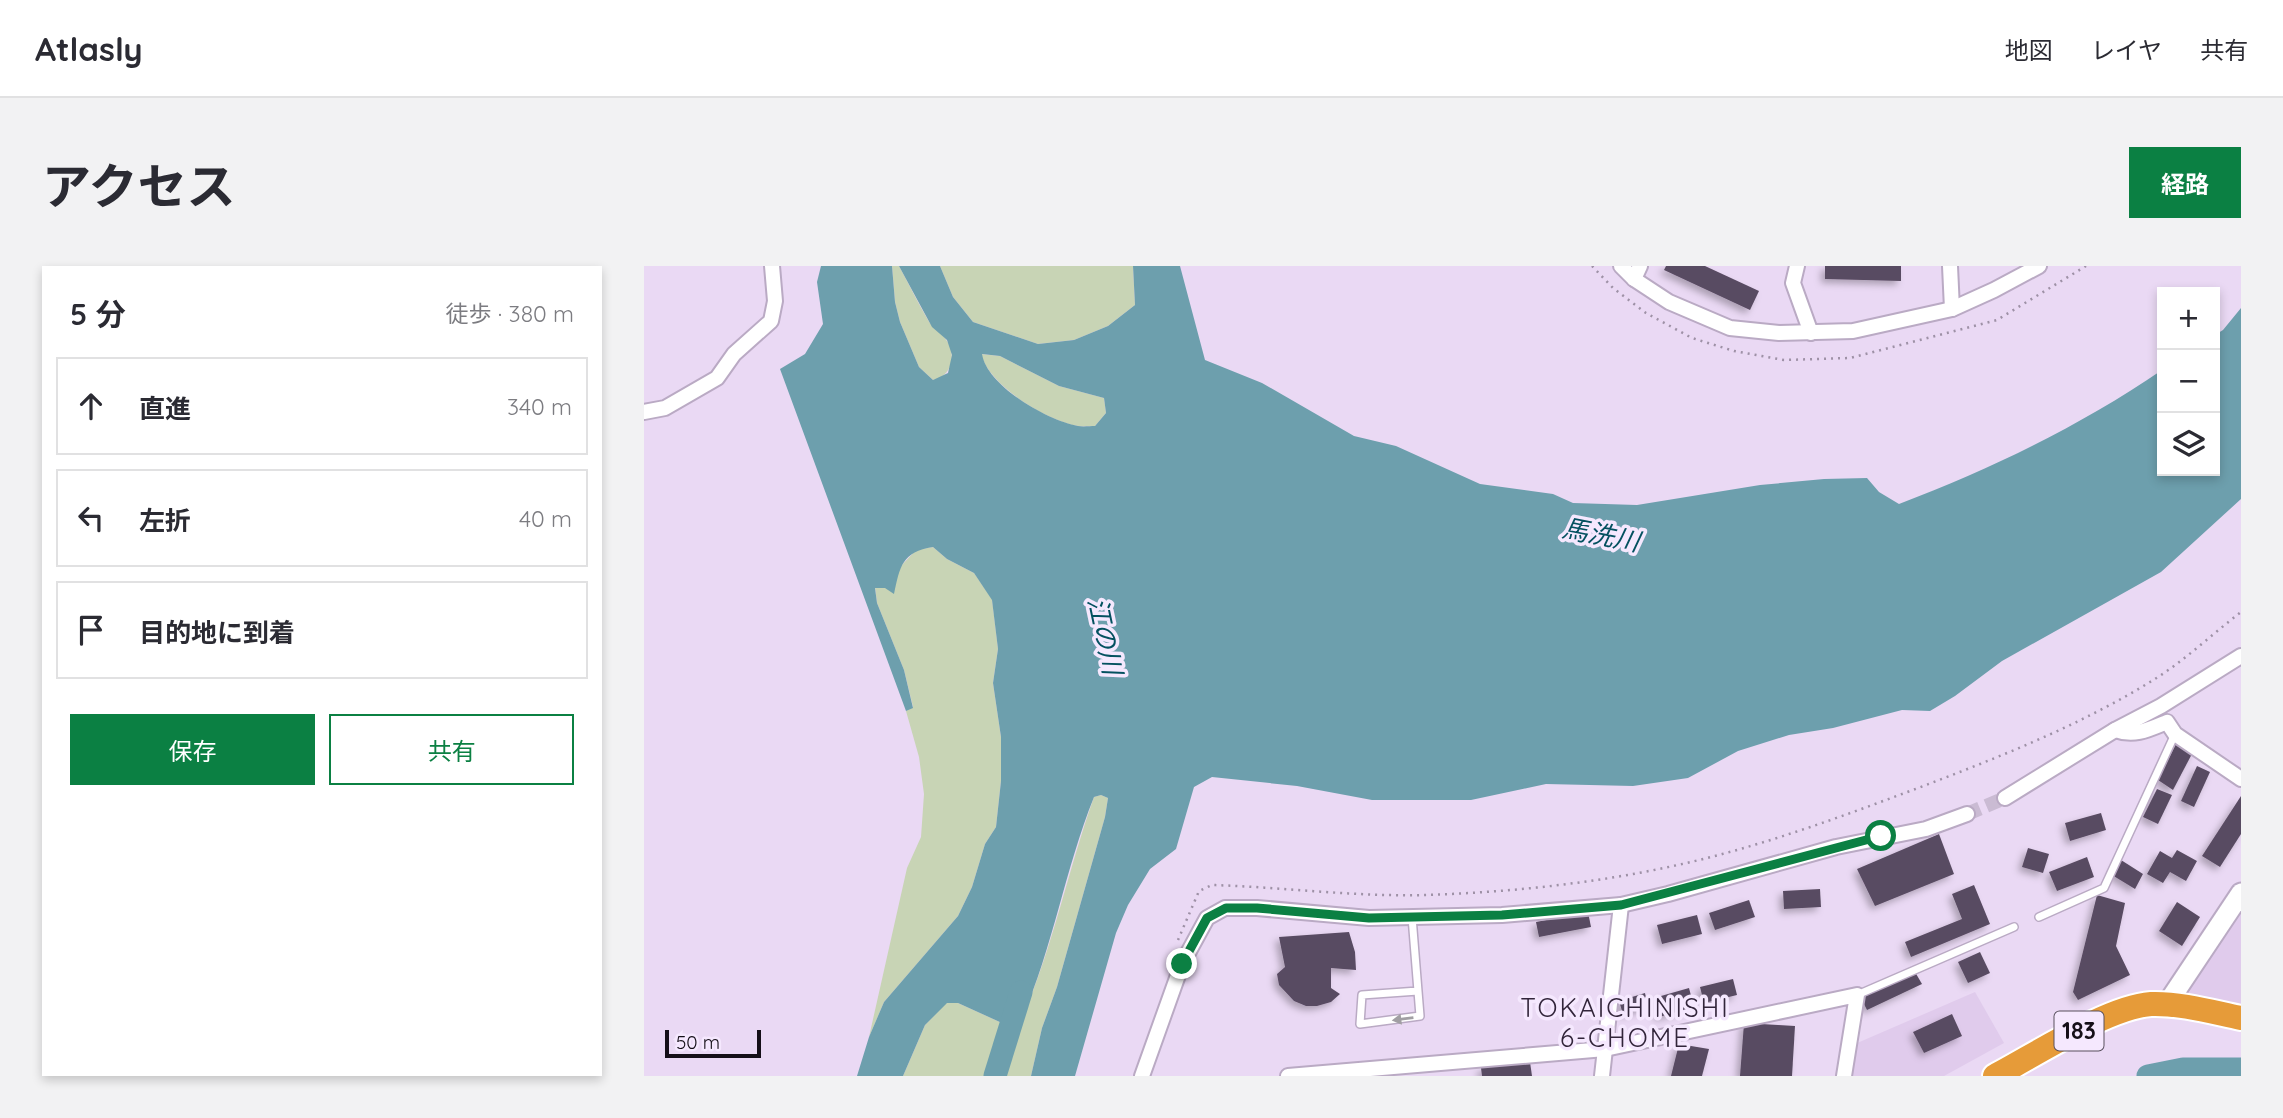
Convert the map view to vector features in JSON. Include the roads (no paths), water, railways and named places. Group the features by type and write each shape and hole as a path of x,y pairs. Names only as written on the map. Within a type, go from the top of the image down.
{"highway":[{"name":"183","path":"1995,1076 2099,1020 2127,1008 2167,1004 2241,1018"}],"street":[{"path":"644,412 665,408 717,378 734,354 771,321 775,301 772,266"},
{"path":"1621,266 1637,272 1669,302 1730,328 1779,333 1853,331 1952,309 2039,266"},
{"path":"1797,266 1793,283 1811,333"},
{"path":"1950,266 1952,309"},
{"path":"2005,798 2241,656"},
{"path":"2115,730 2125,734 2139,733 2167,722 2175,734 2241,779"},
{"path":"1142,1076 1182,964 1207,918 1226,908 1257,908 1369,918 1502,915 1621,905 1836,847 1926,829 1968,814"},
{"path":"2167,1004 2241,893"},
{"path":"1602,1076 1621,905"},
{"path":"1287,1076 1605,1049 1857,995 1844,1076"}],"lane":[{"path":"2039,917 2104,888 2175,734"},
{"path":"1412,917 1418,990 1420,1016 1360,1024 1362,995 1418,990"},
{"path":"1857,995 2014,927"}],"water":[{"name":"馬洗川","path":"821,266 892,266 895,302 900,322 919,367 933,380 948,373 952,355 947,340 932,327 899,266 940,266 953,297 973,322 1038,344 1074,340 1108,326 1135,305 1133,266 1180,266 1205,360 1262,383 1354,436 1396,446 1480,484 1553,494 1573,503 1637,505 1760,485 1867,478 1879,492 1899,504 2034,445 2099,410 2157,373 2157,476 2220,476 2220,332 2241,308 2241,499 2161,572 2002,661 1930,711 1902,710 1833,728 1789,735 1738,751 1688,778 1633,786 1546,784 1471,800 1372,800 1297,786 1212,777 1194,787 1176,849 1150,869 1128,905 1116,933 1075,1076 1031,1076 1042,1028 1057,987 1105,817 1108,798 1101,795 1094,797 1042,964 1022,1018 1002,1023 958,1003 947,1003 925,1025 903,1076 857,1076 884,1002 958,916 972,887 985,844 996,827 1001,781 1001,737 993,683 998,649 992,600 974,573 947,559 933,547 909,557 901,568 894,594 885,588 875,588 877,603 904,670 913,708 906,711 780,369 805,354 823,324 817,282","holes":["982,354 1000,356 1059,386 1104,398 1106,413 1095,426 1065,423 1051,417 1007,390 986,366"]}],"waterway":[{"name":"江の川","path":"995,1076 1021,992"},
{"path":"2148,1076 2183,1069 2241,1069"}],"tunnel":[{"path":"1967,814 2005,798"}],"district":[{"name":"TOKAICHINISHI 6-CHOME","path":"1625,1023"}]}
